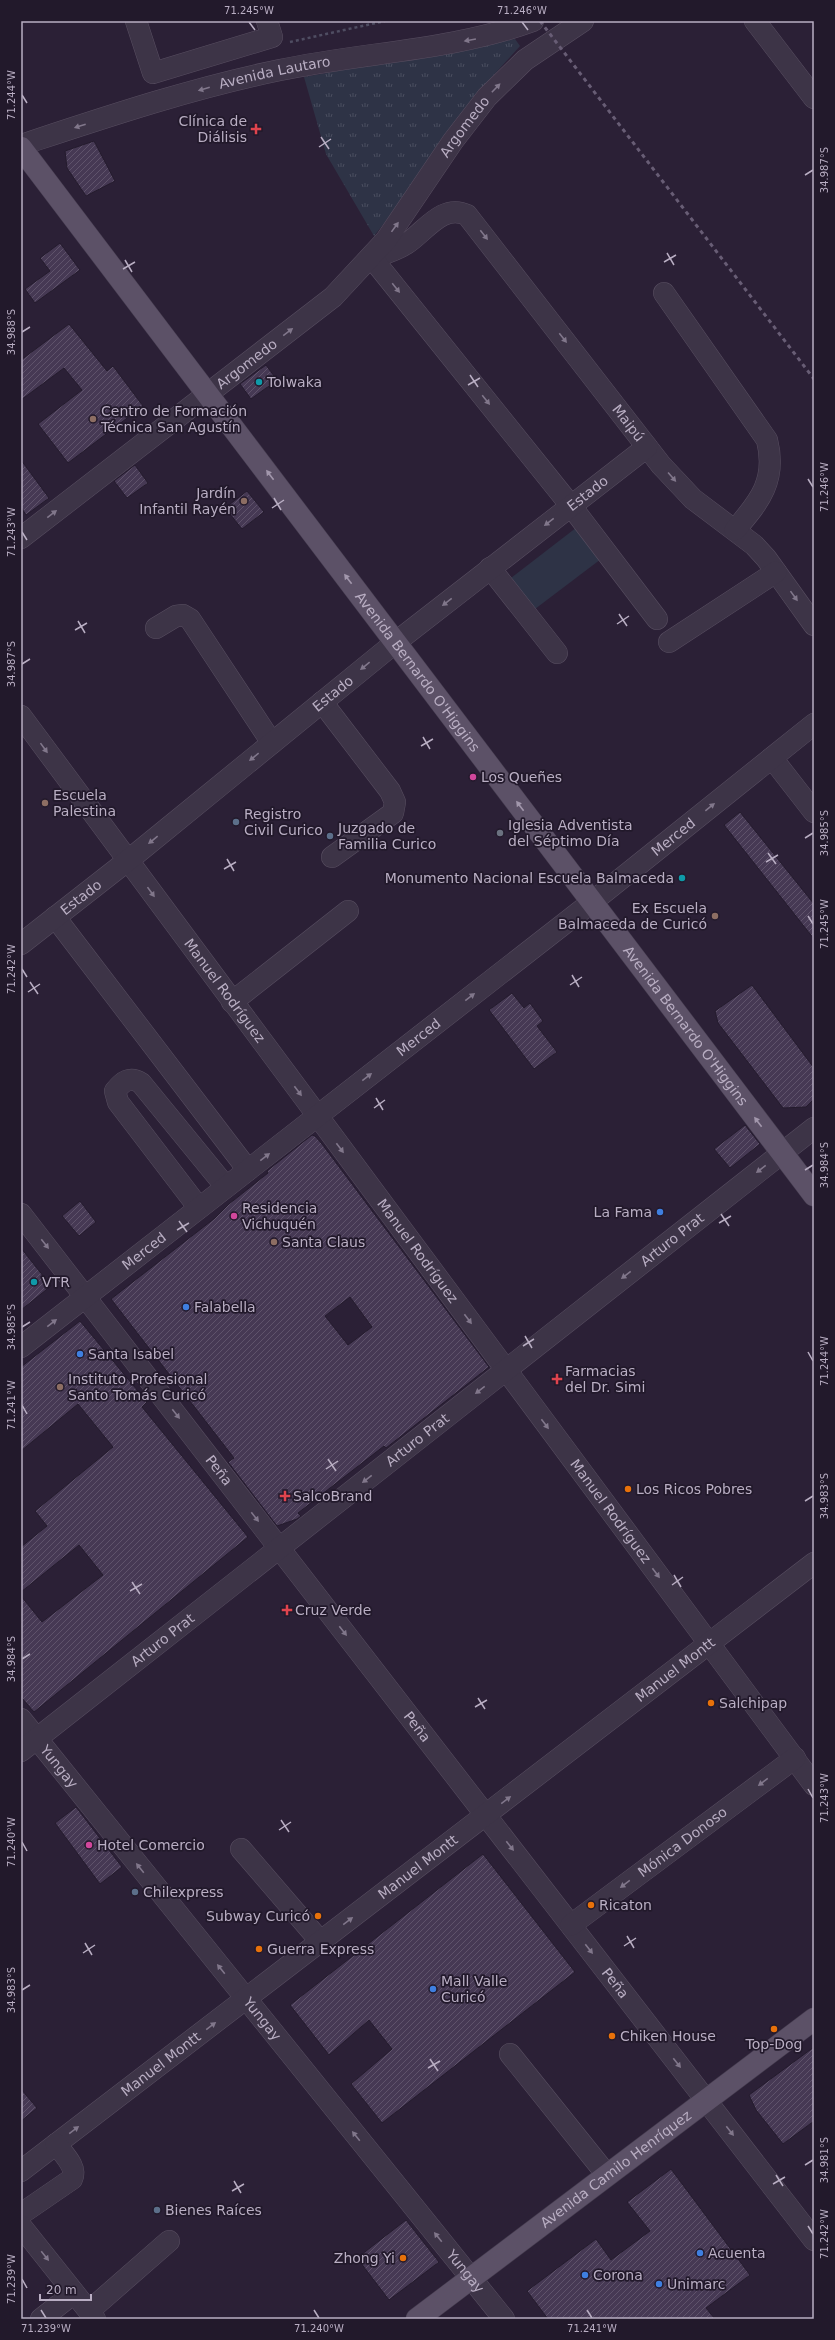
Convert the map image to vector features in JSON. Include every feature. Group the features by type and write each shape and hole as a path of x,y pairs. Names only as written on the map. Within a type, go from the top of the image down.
{"main road":[{"name":"Avenida Bernardo O'Higgins","path":"21,148 814,1195"},
{"name":"Avenida Camilo Henríquez","path":"417,2319 814,2019"}],"street":[{"path":"136,21 153,73 272,37 267,21"},
{"name":"Avenida Lautaro","path":"21,145 139,107 248,77 313,64 475,40 533,21"},
{"name":"Argomedo","path":"21,538 316,311 350,281 372,258 402,217 461,130 487,97 525,60 583,21"},
{"path":"755,21 814,98"},
{"name":"Argomedo","path":"372,258 400,248 442,214 455,212"},
{"name":"Maipú","path":"455,212 461,212 471,219 676,483 693,499 754,545 776,572 814,625"},
{"path":"372,258 570,506 657,619"},
{"path":"664,293 767,440 770,454 768,481 763,496 735,530"},
{"name":"Estado","path":"21,944 127,861 396,642 647,447"},
{"path":"490,568 557,653"},
{"path":"669,642 776,572"},
{"path":"156,628 176,616 183,615 190,619 272,743"},
{"path":"322,702 390,791 395,802 393,813 332,857"},
{"name":"Manuel Rodríguez","path":"21,716 316,1117 814,1785"},
{"name":"Merced","path":"21,1347 592,902 814,724"},
{"path":"772,758 814,812"},
{"path":"232,1002 348,911"},
{"path":"56,917 248,1170"},
{"path":"198,1208 118,1102 115,1091 121,1084 129,1079 135,1079 141,1083 226,1187"},
{"name":"Arturo Prat","path":"29,1745 814,1128"},
{"name":"Peña","path":"21,1214 814,2240"},
{"name":"Manuel Montt","path":"21,2171 814,1563"},
{"name":"Yungay","path":"21,1719 29,1745 245,2000 504,2319"},
{"name":"Mónica Donoso","path":"571,1925 794,1758"},
{"path":"241,1849 321,1942"},
{"path":"510,2054 607,2175"},
{"path":"21,2214 72,2179 74,2169 56,2144"},
{"path":"21,2226 92,2315 169,2241"},
{"path":"41,2319 74,2293"}],"green space":[{"path":"515,39 520,46 472,99 404,198 374,236 326,154 304,77"},
{"path":"581,524 605,556 535,609 511,578"}],"building":[{"path":"94,141 115,181 86,196 67,168 65,151"},
{"path":"60,243 80,270 35,303 25,289 50,271 40,258"},
{"path":"69,324 107,371 113,366 143,406 68,463 38,424 82,390 64,368 21,400 21,360"},
{"name":"Tolwaka","path":"266,365 277,380 251,399 240,384"},
{"path":"21,460 49,498 26,515 21,507"},
{"path":"135,465 148,483 127,498 114,481"},
{"name":"Jardín Infantil Rayén","path":"247,491 264,512 242,529 225,508"},
{"path":"740,812 814,904 814,939 724,825"},
{"path":"752,985 814,1068 814,1099 806,1107 783,1108 718,1023 715,1011"},
{"path":"512,993 524,1008 530,1003 543,1021 537,1026 557,1052 534,1069 489,1010"},
{"path":"745,1125 760,1144 730,1168 714,1149"},
{"path":"312,1135 315,1136 489,1367 386,1448 384,1446 298,1513 301,1516 297,1519 277,1526 228,1462 234,1458 111,1299 215,1218 229,1204 268,1173 267,1171","holes":["350,1297 372,1327 348,1345 325,1316"]},
{"path":"80,1201 96,1222 79,1236 62,1216"},
{"name":"VTR","path":"21,1248 51,1286 21,1310"},
{"path":"80,1321 147,1402 142,1407 248,1537 34,1712 21,1697 21,1596 42,1622 103,1575 79,1545 21,1592 21,1547 47,1526 35,1511 113,1447 78,1404 21,1451 21,1367"},
{"name":"Hotel Comercio","path":"76,1807 122,1867 100,1884 55,1823"},
{"name":"Mall Valle Curicó","path":"483,1854 575,1972 382,2123 351,2084 392,2049 369,2020 329,2055 290,2005"},
{"path":"814,2047 814,2121 783,2144 756,2110 749,2095"},
{"path":"21,2089 37,2108 21,2121"},
{"path":"671,2169 750,2275 706,2308 715,2319 548,2319 527,2291 596,2239 611,2260 650,2231 627,2202"},
{"path":"406,2220 439,2262 389,2300 357,2258"}],"railway":[{"path":"540,21 814,379"}],"place":[{"name":"Clínica de Diálisis","path":"256,129"},
{"name":"Tolwaka","path":"259,382"},
{"name":"Centro de Formación Técnica San Agustín","path":"93,419"},
{"name":"Jardín Infantil Rayén","path":"244,501"},
{"name":"Los Queñes","path":"473,777"},
{"name":"Escuela Palestina","path":"45,803"},
{"name":"Registro Civil Curico","path":"236,822"},
{"name":"Iglesia Adventista del Séptimo Día","path":"500,833"},
{"name":"Juzgado de Familia Curico","path":"330,836"},
{"name":"Monumento Nacional Escuela Balmaceda","path":"682,878"},
{"name":"Ex Escuela Balmaceda de Curicó","path":"715,916"},
{"name":"La Fama","path":"660,1212"},
{"name":"Residencia Vichuquén","path":"234,1216"},
{"name":"Santa Claus","path":"274,1242"},
{"name":"VTR","path":"34,1282"},
{"name":"Falabella","path":"186,1307"},
{"name":"Santa Isabel","path":"80,1354"},
{"name":"Farmacias del Dr. Simi","path":"557,1379"},
{"name":"Instituto Profesional Santo Tomás Curicó","path":"60,1387"},
{"name":"Los Ricos Pobres","path":"628,1489"},
{"name":"SalcoBrand","path":"285,1496"},
{"name":"Cruz Verde","path":"287,1610"},
{"name":"Salchipap","path":"711,1703"},
{"name":"Hotel Comercio","path":"89,1845"},
{"name":"Chilexpress","path":"135,1892"},
{"name":"Ricaton","path":"591,1905"},
{"name":"Subway Curicó","path":"318,1916"},
{"name":"Guerra Express","path":"259,1949"},
{"name":"Mall Valle Curicó","path":"433,1989"},
{"name":"Top-Dog","path":"774,2029"},
{"name":"Chiken House","path":"612,2036"},
{"name":"Bienes Raíces","path":"157,2210"},
{"name":"Acuenta","path":"700,2253"},
{"name":"Zhong Yi","path":"403,2258"},
{"name":"Corona","path":"585,2275"},
{"name":"Unimarc","path":"659,2284"}]}
